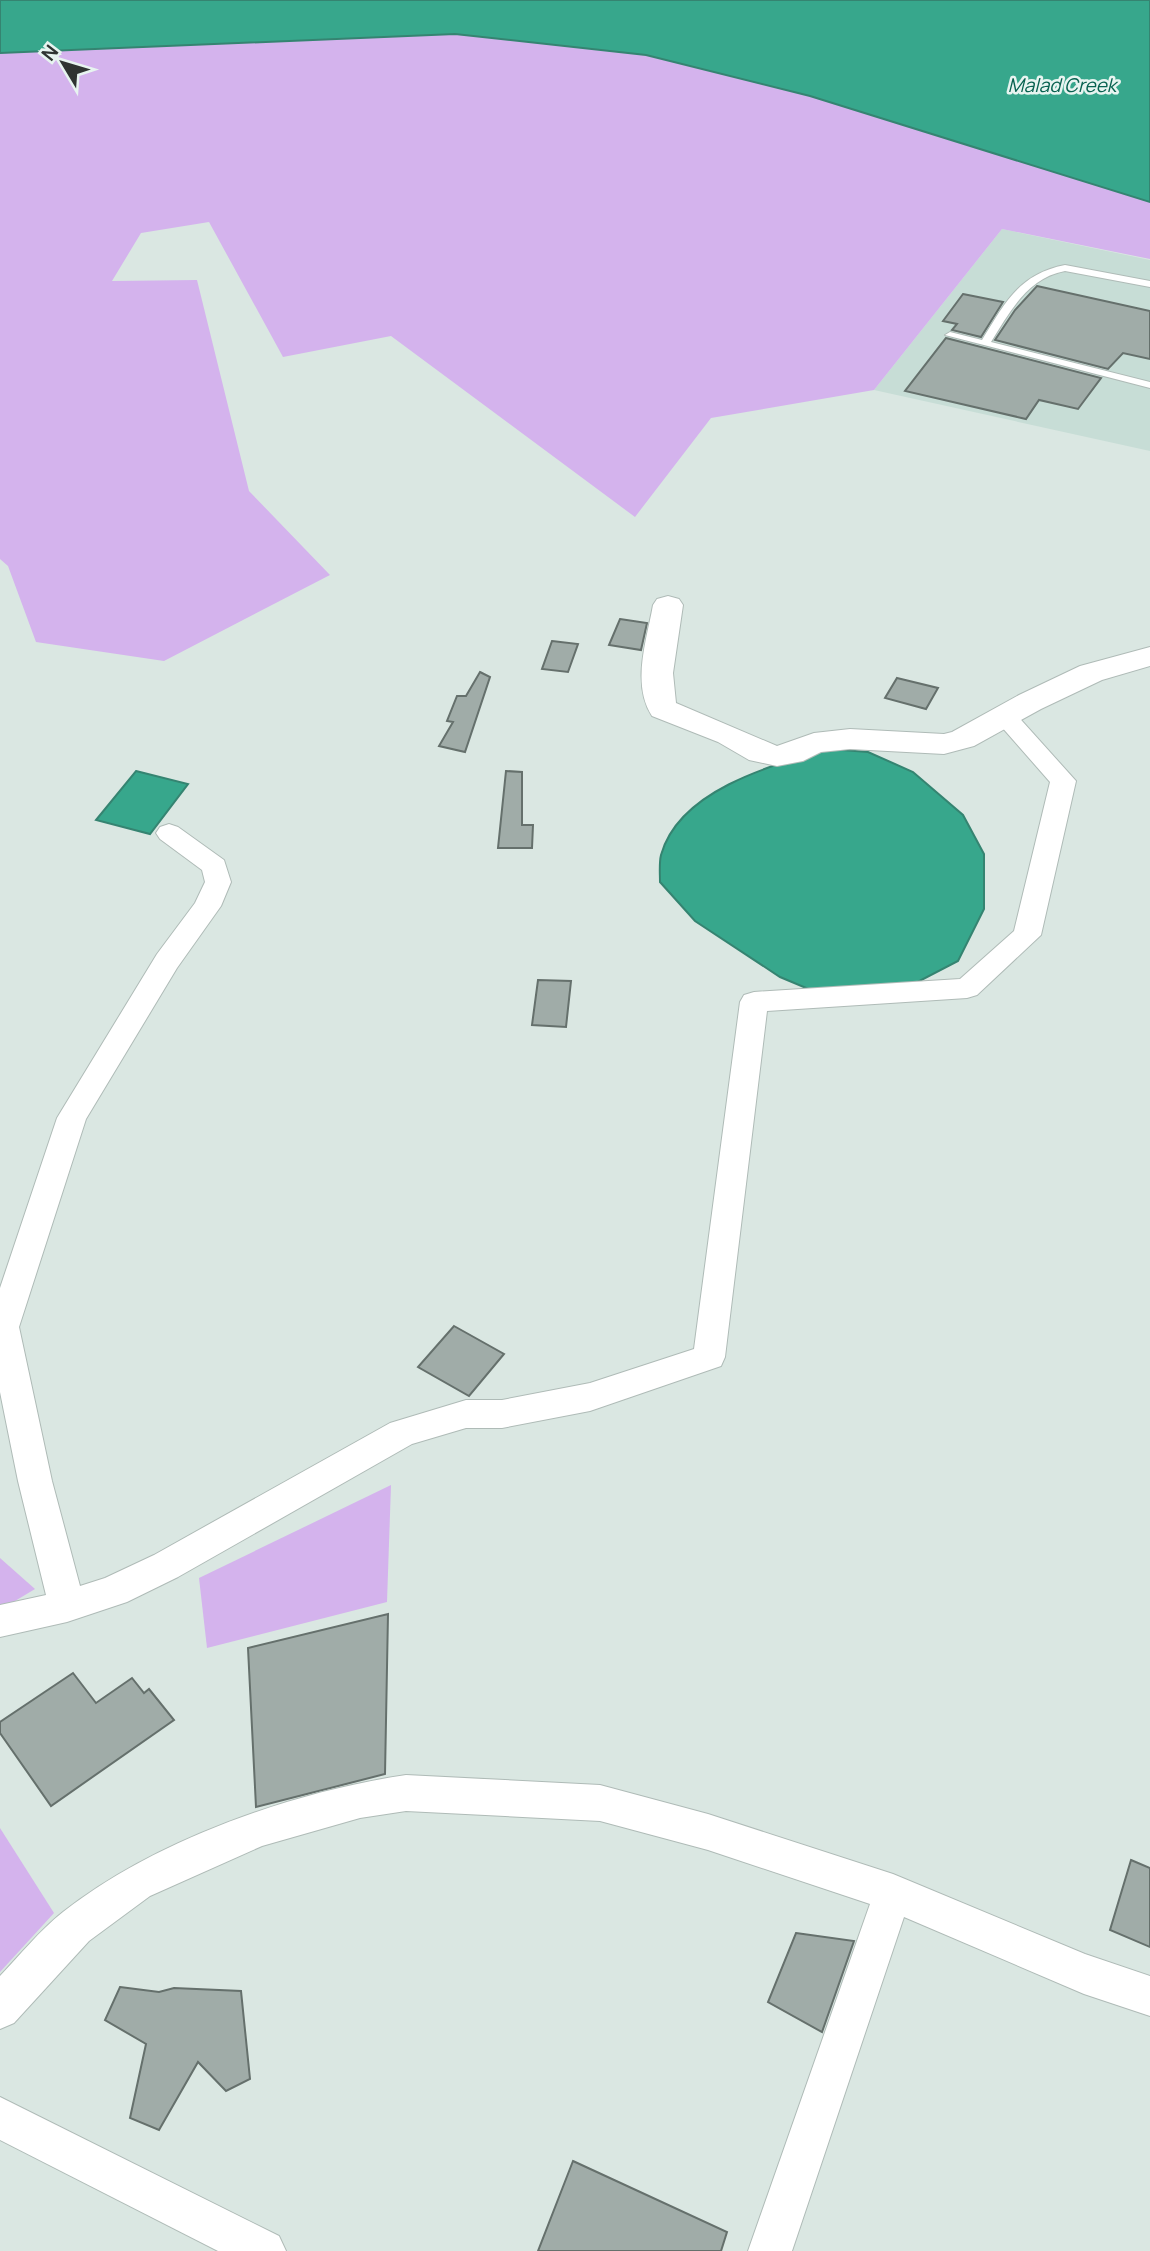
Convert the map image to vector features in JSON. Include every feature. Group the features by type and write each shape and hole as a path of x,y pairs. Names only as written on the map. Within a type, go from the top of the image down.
{"street":[{"path":"668,605 657,670 659,703 669,712 729,735 761,753 777,756 790,754 814,743 850,738 944,744 963,739 1091,673 1150,656"},
{"path":"0,1621 67,1606 114,1591 166,1566 401,1433 466,1414 502,1414 590,1397 709,1357 754,1002 967,989 1027,935 1063,781 1005,717"},
{"path":"67,1606 35,1481 1,1327 72,1118 167,961 208,906 218,882 215,866 169,833"},
{"path":"0,2010 11,1994 75,1927 136,1883 258,1829 360,1800 406,1793 600,1803 708,1832 893,1893 1084,1974 1150,1996"},
{"path":"770,2251 893,1893"},
{"path":"0,2118 264,2251"}],"lane":[{"path":"985,343 1020,290 1036,275 1051,269 1065,268 1150,284"},
{"path":"950,335 1150,385"}],"shaded area":[{"path":"455,34 646,55 810,96 1150,202 1150,259 1002,229 874,390 711,418 635,517 391,336 283,357 209,222 141,233 112,281 197,280 249,491 330,575 164,661 36,642 8,566 0,559 0,53"},
{"path":"1002,229 1150,260 1150,451 874,390"},
{"path":"391,1485 387,1602 207,1648 199,1578"},
{"path":"0,1558 35,1589 0,1610"},
{"path":"0,1828 54,1913 0,1972"}],"water":[{"name":"Malad Creek","path":"0,0 1150,0 1150,202 810,96 646,55 455,34 0,53"},
{"path":"829,749 868,752 913,772 963,815 984,854 984,909 958,961 906,988 818,993 780,977 695,921 660,882 661,855 671,832 687,813 707,797 756,772"},
{"path":"136,771 188,784 150,834 96,820"}],"building":[{"path":"1037,286 1150,311 1150,359 1123,353 1108,369 995,340 1015,310"},
{"path":"963,294 1003,302 981,337 952,330 957,324 943,321"},
{"path":"946,338 1101,378 1078,409 1039,400 1026,419 905,391"},
{"path":"620,619 647,623 641,650 609,645"},
{"path":"552,641 578,644 568,672 542,669"},
{"path":"480,672 490,677 465,752 439,746 453,722 447,721 457,696 466,696"},
{"path":"897,678 938,688 926,709 885,698"},
{"path":"506,771 522,772 522,825 533,825 532,848 498,848"},
{"path":"538,980 571,981 566,1027 532,1025"},
{"path":"454,1326 504,1354 469,1396 418,1367"},
{"path":"388,1614 385,1774 256,1807 248,1648"},
{"path":"73,1673 96,1703 132,1678 144,1693 149,1689 174,1720 51,1806 0,1733 0,1722"},
{"path":"1131,1860 1150,1868 1150,1947 1110,1930"},
{"path":"796,1933 854,1941 822,2032 768,2002"},
{"path":"120,1987 159,1992 174,1988 241,1991 250,2079 226,2091 198,2062 159,2130 130,2118 146,2044 105,2020"},
{"path":"573,2161 727,2232 721,2251 538,2251"}]}
